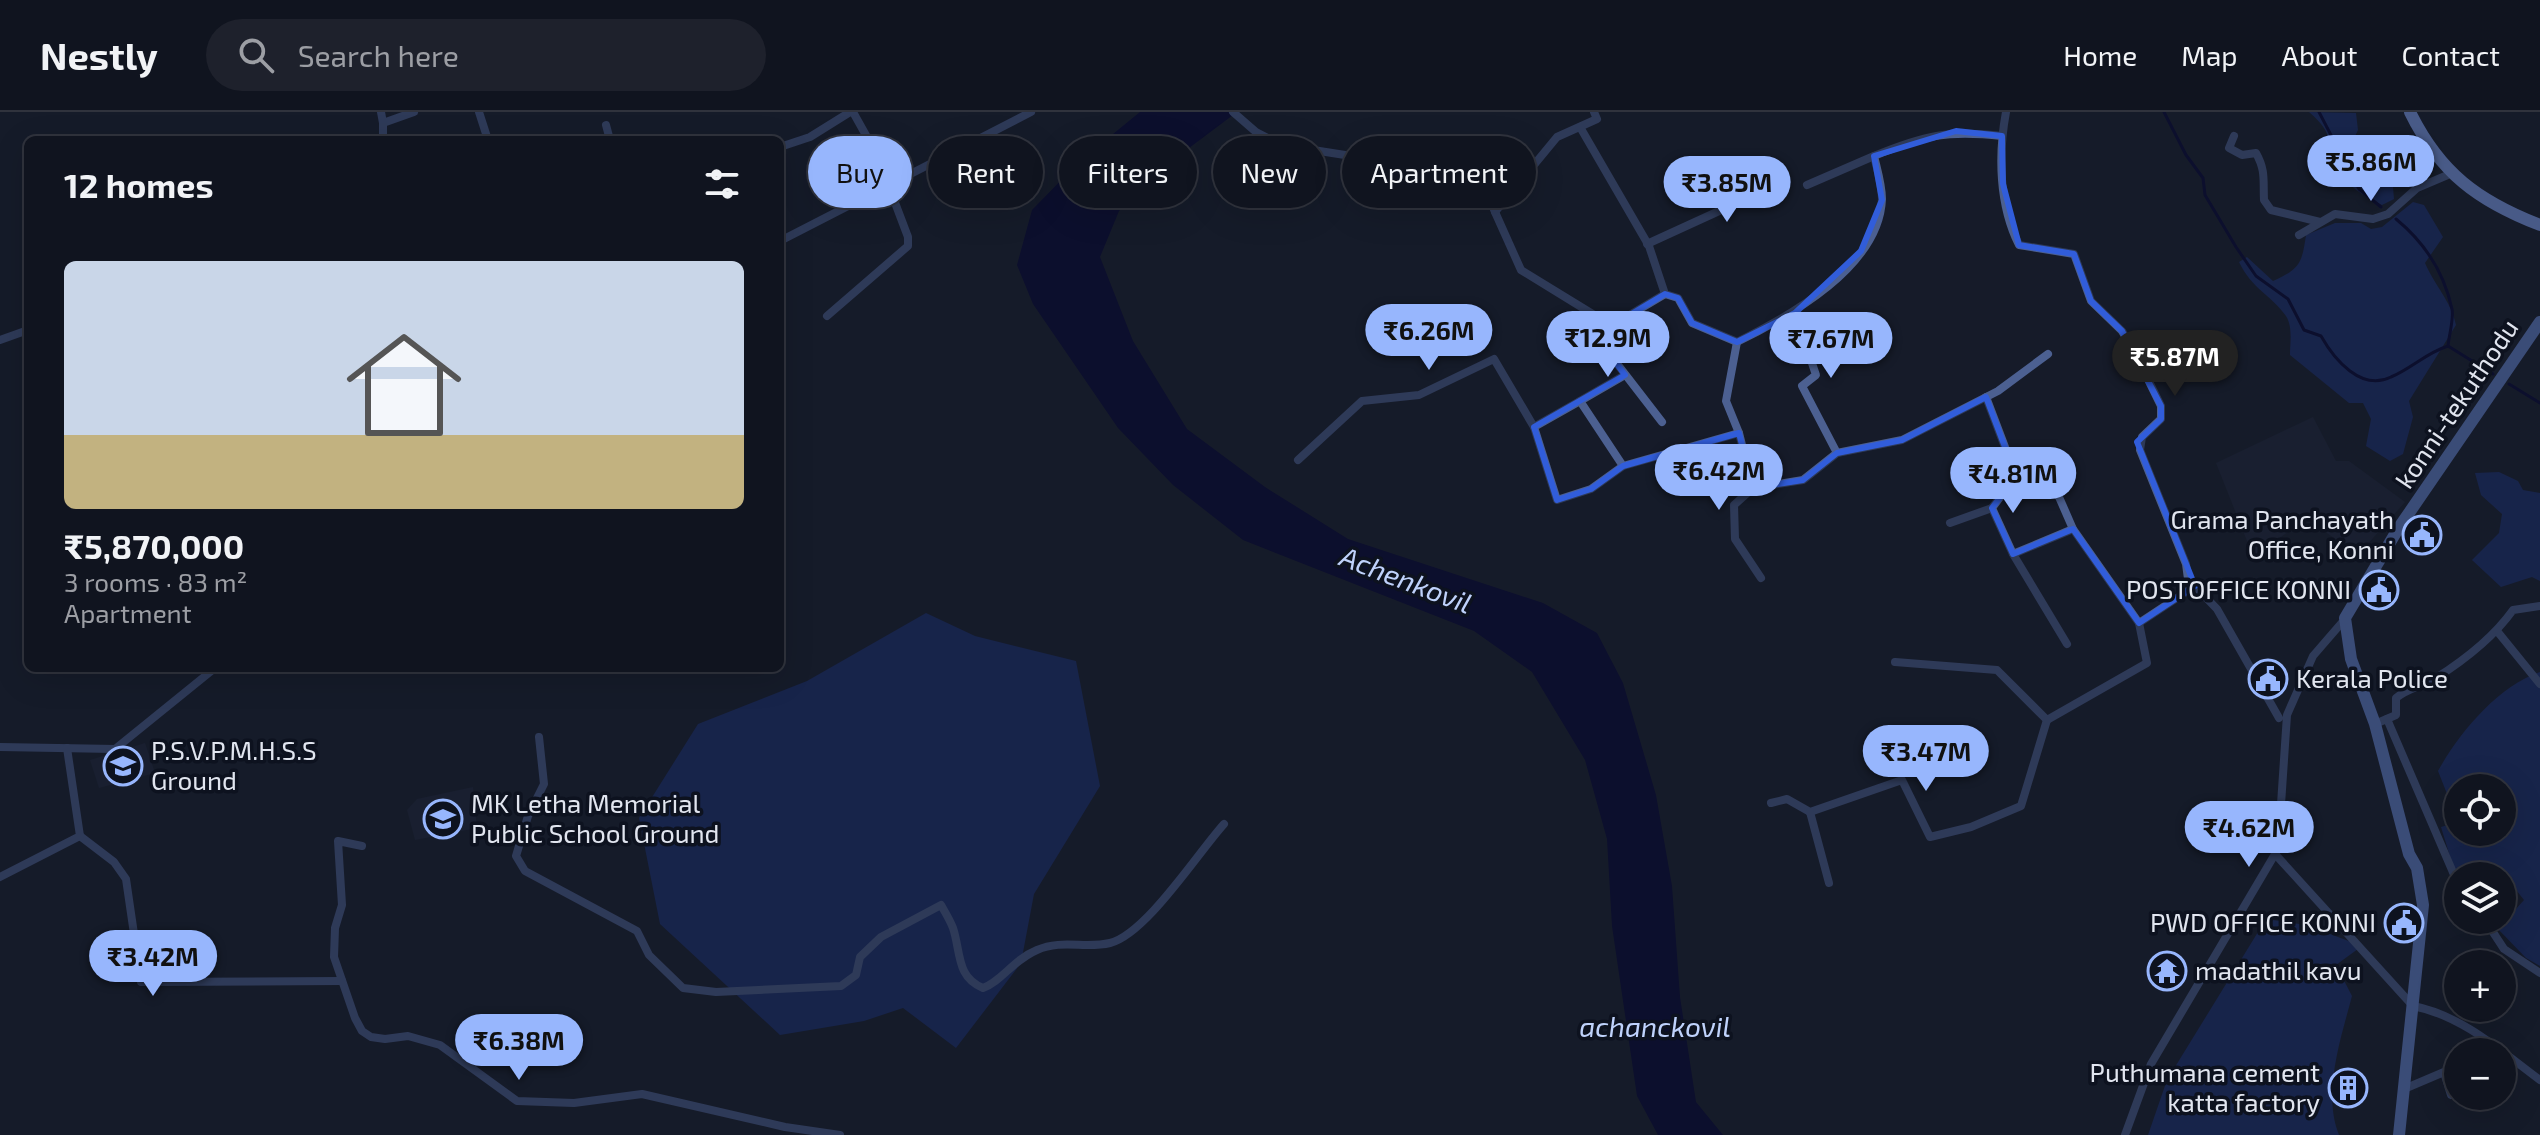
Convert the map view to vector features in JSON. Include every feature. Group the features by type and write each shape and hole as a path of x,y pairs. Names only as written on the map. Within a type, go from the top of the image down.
{"main road":[{"path":"2410,112 2450,174 2488,202 2540,225"},
{"name":"konni-tekuthodu","path":"2345,618 2398,529 2540,322"},
{"path":"2345,618 2351,659 2381,722 2409,854 2417,868 2423,905 2399,1135"}],"street":[{"path":"381,112 383,136"},
{"path":"383,123 414,112"},
{"path":"479,112 487,136"},
{"path":"784,146 810,137 852,112 864,136"},
{"path":"912,172 1031,112"},
{"path":"1233,112 1256,132 1281,145 1377,160 1429,140 1437,141 1485,188 1521,270 1604,321 1618,322 1665,294 1678,298 1692,323 1737,342 1795,313 1840,276 1869,239 1882,200 1874,156"},
{"path":"1495,212 1557,137 1597,119 1594,112"},
{"path":"2006,112 2002,136 2003,184 2019,245 2074,254 2091,301 2122,331 2161,406 2161,419 2139,443 2186,564 2188,579 2226,623 2279,718"},
{"path":"606,125 609,136"},
{"path":"1580,127 1647,244 1665,294"},
{"path":"1807,185 1915,139 1956,131 2002,136"},
{"path":"2234,136 2229,148 2242,155 2256,153 2259,158 2267,176 2264,200 2271,210 2320,222"},
{"path":"2299,235 2335,214 2373,219 2388,214 2417,188 2450,174"},
{"path":"1647,244 1754,195 1757,188 1752,176"},
{"path":"784,239 843,208"},
{"path":"827,316 908,246 908,237 897,208"},
{"path":"1795,313 1816,375 1802,386 1837,453"},
{"path":"1604,321 1601,343 1662,422"},
{"path":"0,340 24,331"},
{"path":"1737,342 1726,401 1739,433 1753,488"},
{"path":"1761,578 1735,539 1734,505 1753,488 1803,480 1837,453 1902,440 1986,397 2048,354"},
{"path":"1298,460 1362,401 1419,395 1494,359 1534,427 1557,500 1591,489 1623,466 1739,433"},
{"path":"1534,427 1625,375"},
{"path":"1986,397 2016,476"},
{"path":"1580,401 1623,466"},
{"path":"1950,523 1992,508 2016,476"},
{"path":"1810,812 1902,780 1930,837 1971,827 2021,806 2047,720 2147,663 2139,623 2073,529 2052,481 2016,476"},
{"path":"1992,508 2013,554 2067,644"},
{"path":"2013,554 2073,529"},
{"path":"2139,623 2195,586"},
{"path":"2448,862 2381,722 2396,715 2396,698 2403,692 2434,679 2497,631 2513,610 2540,606"},
{"path":"2125,1135 2151,1064 2275,854 2287,715 2313,656 2345,618"},
{"path":"2497,631 2540,684"},
{"path":"1895,662 1997,670 2047,720"},
{"path":"0,747 115,749 210,672"},
{"path":"539,737 544,784 528,816 516,856 525,871 637,931 649,955 683,988 716,992 841,986 856,975 860,957 881,937 941,905 952,927 962,971 970,983 983,988 994,984 1007,967 1037,950 1061,943 1111,943 1134,932 1224,824"},
{"path":"67,748 80,836 114,862 126,879 141,982 342,981"},
{"path":"1771,803 1787,799 1810,812 1829,883"},
{"path":"0,877 80,836"},
{"path":"362,846 338,841 342,905 335,928 334,957 362,1031 371,1037 408,1036 440,1045 517,1101 574,1103 642,1094 785,1127 840,1135"},
{"path":"2275,854 2413,1006 2433,1010 2467,1027 2540,1080"},
{"path":"2494,934 2504,949 2540,973"},
{"path":"2403,1096 2444,1072"}],"highlighted area":[{"path":"1956,131 2002,136 2003,184 2019,245 2074,254 2091,301 2122,331 2161,406 2161,419 2137,442 2195,586 2139,623 2073,529 2013,554 1992,508 2016,476 1986,397 1902,440 1837,453 1803,480 1753,488 1739,433 1623,466 1591,489 1557,500 1534,427 1625,375 1601,343 1604,321 1618,322 1665,294 1678,298 1692,323 1737,342 1795,313 1861,251 1882,200 1874,156"}],"shaded area":[{"path":"2309,112 2356,113 2358,130 2346,155 2393,159 2402,170 2404,185 2393,187 2394,199 2382,205 2350,185 2336,166 2327,133"},
{"path":"2413,202 2424,205 2443,237 2425,263 2456,325 2409,401 2413,417 2403,454 2390,461 2366,446 2371,419 2363,403 2349,403 2290,355 2290,330 2286,316 2250,279 2239,262 2247,257 2273,281 2298,264 2306,235 2335,223 2361,223 2371,229 2382,227"},
{"path":"2313,417 2336,461 2349,461 2405,502 2358,555 2307,519 2253,556 2216,463"},
{"path":"2499,472 2518,481 2523,490 2540,493 2540,581 2532,577 2501,587 2472,560 2499,533 2502,514 2481,495 2475,473"},
{"path":"926,613 975,636 1076,661 1100,786 1034,894 1021,963 956,1048 903,1008 864,1021 780,1035 660,924 639,818 698,724 807,681"},
{"path":"2540,672 2540,966 2526,958 2503,934 2516,934 2516,909 2524,900 2516,890 2516,862 2452,862 2447,846 2516,846 2516,774 2444,774 2444,786 2438,771 2481,712 2524,679"},
{"name":"P.S.V.P.M.H.S.S Ground","path":"145,743 155,773 99,788 90,760"},
{"name":"MK Letha Memorial Public School Ground","path":"473,787 477,828 415,840 407,810 417,799"},
{"path":"2266,919 2306,925 2362,946 2336,965 2352,996 2333,1084 2334,1119 2339,1135 2148,1135 2167,1080"}],"water":[{"path":"1140,112 1237,112 1197,142 1197,136 1111,136"},
{"path":"1059,182 1059,208 1122,208 1100,257 1133,341 1187,429 1265,487 1348,539 1543,603 1597,633 1623,683 1656,795 1672,886 1680,997 1696,1102 1723,1135 1658,1135 1637,1096 1612,926 1607,839 1585,760 1532,672 1474,631 1243,540 1173,485 1118,428 1033,304 1017,265 1032,210 1043,208 1043,199"}],"waterway":[{"path":"2164,112 2186,155 2203,178 2205,195 2256,276 2288,299 2304,330 2321,336 2350,371 2359,377 2380,380 2448,346"},
{"path":"2319,112 2359,189 2381,207"},
{"path":"2396,219 2424,248 2444,283 2452,313 2448,346 2493,374"},
{"path":"2509,384 2540,403"}],"place":[{"name":"Grama Panchayath Office, Konni","path":"2422,535"},
{"name":"POSTOFFICE KONNI","path":"2379,590"},
{"name":"Kerala Police","path":"2268,679"},
{"name":"P.S.V.P.M.H.S.S Ground","path":"123,766"},
{"name":"MK Letha Memorial Public School Ground","path":"443,819"},
{"name":"PWD OFFICE KONNI","path":"2404,923"},
{"name":"madathil kavu","path":"2167,971"},
{"name":"Puthumana cement katta factory","path":"2348,1088"}],"water label":[{"name":"Achenkovil","path":"1406,580"},
{"name":"achanckovil","path":"1655,1027"}]}
